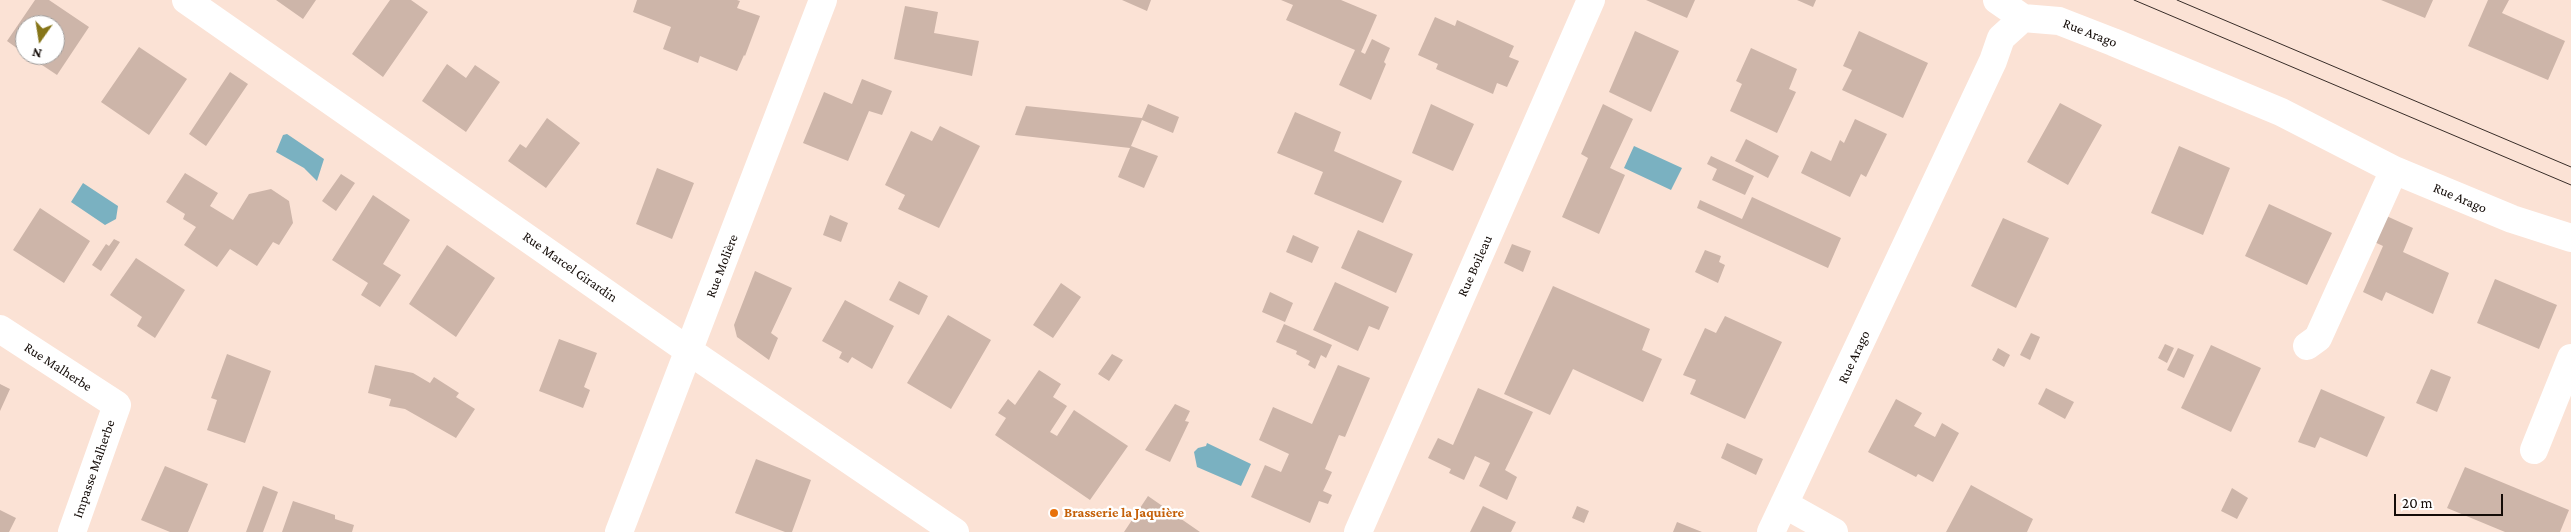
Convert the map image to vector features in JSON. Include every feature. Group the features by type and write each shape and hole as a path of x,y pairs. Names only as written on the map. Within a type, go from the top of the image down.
{"street":[{"name":"Rue Marcel Girardin","path":"186,0 689,351 955,532"},
{"name":"Rue Molière","path":"619,532 823,0"},
{"name":"Rue Boileau","path":"1358,532 1591,0"},
{"path":"1998,0 2024,18"},
{"name":"Rue Arago","path":"1771,532 2002,38 2024,18 2060,21 2113,42 2281,112 2394,170 2512,220 2571,238"},
{"path":"2307,346 2318,338 2394,170"},
{"name":"Rue Malherbe","path":"0,329 116,405"},
{"path":"2534,450 2571,358"},
{"name":"Impasse Malherbe","path":"72,532 116,405"},
{"path":"1784,504 1834,532"}],"water":[{"path":"287,134 324,159 317,181 304,168 276,152 283,135"},
{"path":"1634,146 1682,168 1671,190 1624,168"},
{"path":"83,183 118,206 116,219 105,225 71,202"},
{"path":"1207,443 1251,464 1241,486 1197,467 1194,452 1198,448 1206,446"}],"building":[{"path":"35,0 49,0 89,27 65,63 65,15 25,15"},
{"path":"276,0 316,0 303,19"},
{"path":"390,0 411,0 428,12 383,77 352,54"},
{"path":"637,0 737,0 740,1 737,8 760,16 745,56 737,71 700,56 698,63 663,49 671,27 633,12"},
{"path":"1122,0 1151,0 1147,11"},
{"path":"1281,0 1341,0 1377,15 1361,52 1365,54 1372,39 1390,48 1384,62 1386,64 1371,100 1339,85 1355,50 1286,20 1293,5"},
{"path":"1646,0 1695,0 1687,18"},
{"path":"1797,0 1816,0 1813,7"},
{"path":"2381,0 2433,0 2425,18"},
{"path":"2488,0 2509,0 2502,13 2565,41 2548,80 2468,46"},
{"path":"905,6 938,12 934,33 979,41 972,76 894,59"},
{"path":"1435,17 1455,26 1457,20 1514,46 1509,57 1519,61 1507,87 1497,83 1493,94 1436,69 1438,64 1418,55"},
{"path":"15,29 15,47 7,41"},
{"path":"1635,31 1679,51 1651,112 1609,92"},
{"path":"1859,31 1928,63 1903,118 1842,90 1852,70 1843,66"},
{"path":"139,47 187,79 149,135 101,102"},
{"path":"1751,48 1797,69 1789,89 1796,92 1777,133 1730,111 1742,84 1736,81"},
{"path":"447,64 466,78 475,65 500,82 466,132 422,101"},
{"path":"42,65 64,65 57,75"},
{"path":"230,72 248,84 206,146 189,134"},
{"path":"862,79 892,91 882,115 869,111 848,161 803,143 824,92 852,104"},
{"path":"2060,103 2102,125 2068,185 2027,162"},
{"path":"1148,104 1179,117 1173,133 1142,120 1131,146 1158,156 1144,188 1118,177 1130,148 1015,135 1026,106 1142,118"},
{"path":"1431,104 1474,124 1453,171 1412,153"},
{"path":"1603,104 1633,119 1610,168 1625,175 1599,234 1562,217 1588,158 1581,154"},
{"path":"1295,112 1341,132 1334,151 1402,181 1383,223 1314,194 1323,172 1277,153"},
{"path":"547,118 580,143 546,188 508,161 520,144 526,148"},
{"path":"1855,119 1887,134 1866,177 1861,174 1850,197 1801,173 1811,151 1831,161 1840,140 1844,143"},
{"path":"940,126 980,146 939,228 898,209 905,195 885,185 911,131 932,141"},
{"path":"1746,139 1779,156 1768,178 1735,161"},
{"path":"2179,146 2230,168 2203,235 2151,213"},
{"path":"1711,156 1754,176 1745,195 1712,180 1717,169 1707,164"},
{"path":"657,168 694,183 672,239 636,224"},
{"path":"185,173 218,193 210,206 233,220 249,194 271,189 289,201 293,223 279,245 273,242 257,266 230,249 217,267 184,245 196,227 183,219 185,214 166,202"},
{"path":"341,174 355,183 336,211 322,201"},
{"path":"373,195 410,220 383,264 401,275 380,307 361,295 368,283 332,260"},
{"path":"1752,197 1841,238 1828,268 1697,208 1700,200 1742,219"},
{"path":"2269,204 2332,233 2307,285 2245,256"},
{"path":"40,208 90,241 64,283 13,250"},
{"path":"2382,214 2413,228 2403,252 2449,273 2433,314 2386,292 2382,301 2363,292 2383,246 2370,240"},
{"path":"830,215 848,223 841,242 823,235"},
{"path":"2003,218 2049,238 2016,308 1971,286"},
{"path":"1358,230 1413,254 1396,293 1341,268"},
{"path":"1293,235 1319,247 1312,263 1286,252"},
{"path":"114,239 120,242 101,271 92,265 106,244 109,246"},
{"path":"1512,244 1531,251 1523,272 1504,263"},
{"path":"447,245 495,278 456,337 409,304"},
{"path":"1705,250 1721,256 1719,262 1725,265 1718,283 1695,272"},
{"path":"136,258 185,290 155,338 137,326 142,317 110,295"},
{"path":"755,271 792,288 771,333 778,338 769,360 737,337 734,325"},
{"path":"2495,279 2557,305 2539,349 2477,323"},
{"path":"899,281 928,296 919,315 889,300"},
{"path":"1335,282 1389,307 1379,330 1369,326 1358,351 1313,330"},
{"path":"1061,283 1081,297 1053,338 1033,325"},
{"path":"1553,286 1650,329 1642,350 1662,359 1643,402 1573,369 1550,415 1504,394"},
{"path":"1270,292 1293,303 1285,322 1262,312"},
{"path":"845,300 894,326 872,369 852,357 848,363 839,358 842,352 822,341"},
{"path":"948,315 991,340 951,409 907,383"},
{"path":"1725,316 1782,342 1745,419 1690,394 1696,380 1683,375 1705,328 1716,333"},
{"path":"1284,324 1332,345 1326,358 1321,355 1315,369 1308,365 1310,361 1296,354 1297,351 1276,342"},
{"path":"2031,333 2040,337 2030,360 2020,355"},
{"path":"559,339 597,353 584,387 590,390 583,408 539,391"},
{"path":"2165,344 2174,348 2167,363 2158,358"},
{"path":"2211,345 2261,368 2231,432 2181,408"},
{"path":"1998,348 2010,355 2004,367 1992,360"},
{"path":"2178,348 2194,355 2184,378 2167,370"},
{"path":"227,354 271,371 245,443 207,430 217,400 211,398"},
{"path":"1112,354 1123,360 1109,381 1098,374"},
{"path":"375,365 413,373 430,383 434,377 459,393 456,397 475,409 456,438 405,409 389,406 391,399 368,393"},
{"path":"1338,365 1370,378 1345,437 1339,435 1325,469 1332,472 1323,491 1332,495 1328,504 1319,501 1310,523 1251,497 1265,465 1281,472 1289,454 1259,440 1273,407 1312,424"},
{"path":"2431,369 2451,377 2437,412 2416,403"},
{"path":"1039,370 1061,384 1053,397 1067,406 1050,432 1057,436 1074,410 1128,446 1090,500 995,435 1006,418 998,413 1008,399 1015,405"},
{"path":"0,384 10,389 0,411"},
{"path":"1478,388 1533,412 1505,470 1517,477 1507,500 1479,486 1490,463 1475,456 1464,480 1449,473 1451,469 1428,458 1438,438 1453,445"},
{"path":"2046,388 2074,402 2065,419 2038,404"},
{"path":"2321,389 2385,417 2367,457 2320,437 2315,448 2298,442"},
{"path":"1896,399 1922,413 1914,426 1935,437 1942,423 1959,433 1933,482 1918,474 1916,477 1868,452"},
{"path":"1175,404 1190,411 1185,421 1189,422 1170,462 1145,450"},
{"path":"1727,443 1763,459 1756,475 1721,458"},
{"path":"756,459 811,480 792,532 785,532 735,513"},
{"path":"165,466 208,484 188,532 170,532 141,520"},
{"path":"2465,467 2569,510 2560,532 2505,532 2447,508"},
{"path":"1971,485 2033,519 2027,532 1946,532"},
{"path":"263,486 278,492 263,532 246,532"},
{"path":"2232,488 2248,498 2237,519 2221,511"},
{"path":"1148,496 1200,532 1124,532"},
{"path":"293,501 335,515 335,519 354,525 352,532 282,532"},
{"path":"1483,506 1516,522 1511,532 1470,532"},
{"path":"1577,506 1589,511 1584,523 1572,518"},
{"path":"0,510 16,518 9,532 0,532"},
{"path":"1677,522 1702,532 1673,532"}],"tram line":[{"path":"2134,0 2571,185"},
{"path":"2177,0 2571,167"}],"place":[{"name":"Brasserie la Jaquière","path":"1054,513"}]}
